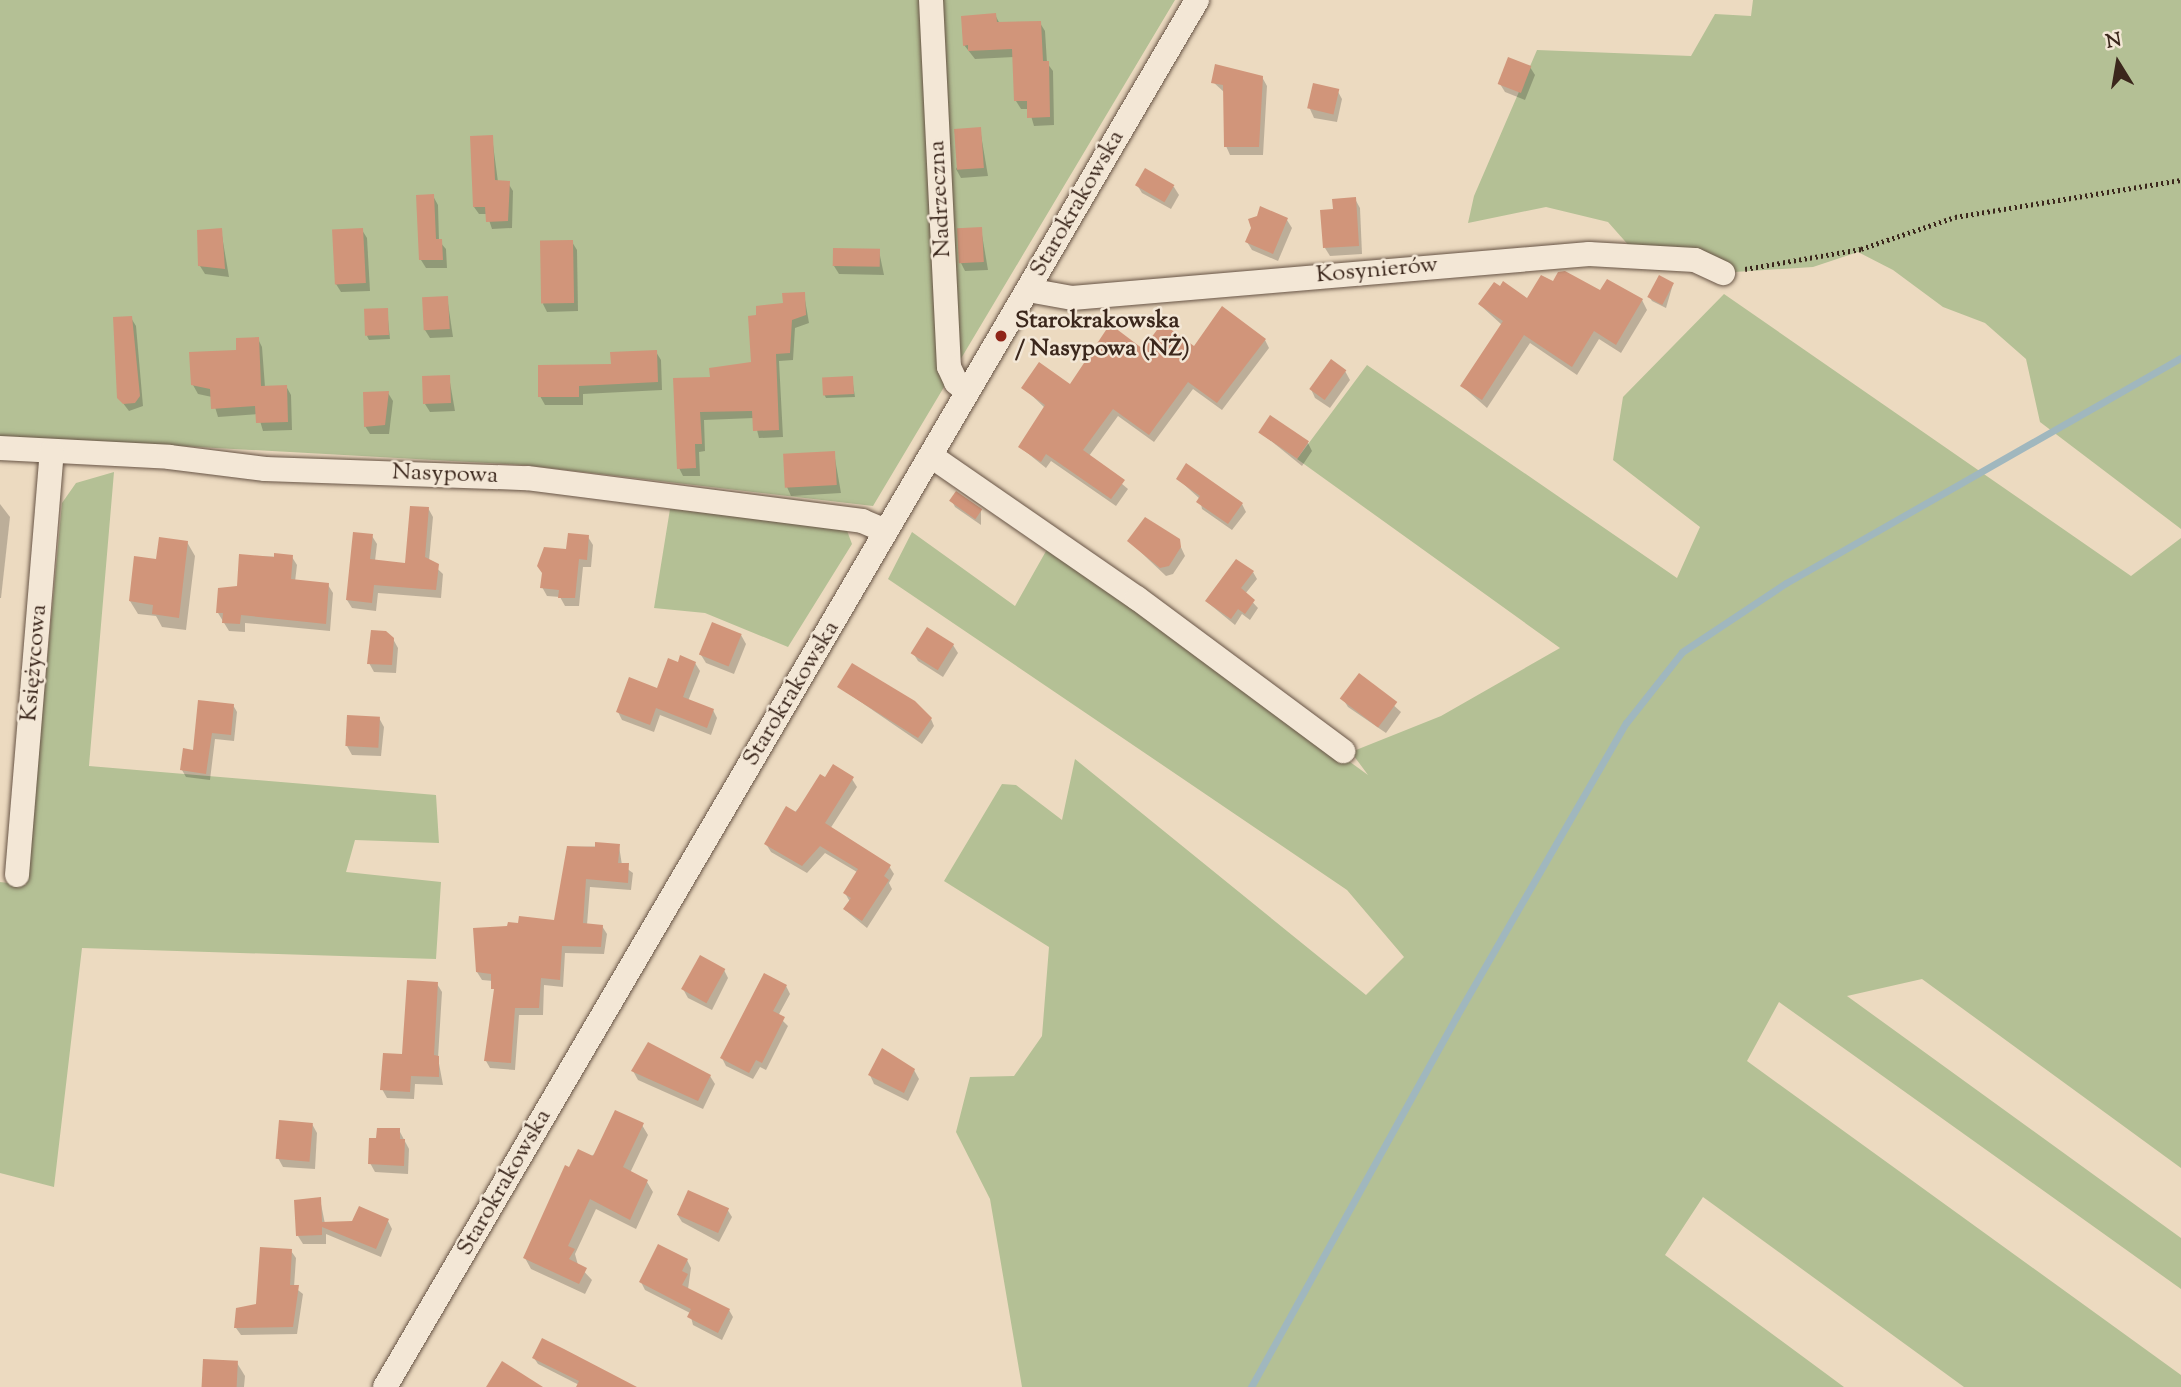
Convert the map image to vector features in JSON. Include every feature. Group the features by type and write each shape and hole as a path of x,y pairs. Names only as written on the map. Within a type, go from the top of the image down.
{"street":[{"name":"Nadrzeczna","path":"931,0 949,367 956,382 967,392"},
{"name":"Starokrakowska","path":"385,1387 1197,0"},
{"name":"Kosynierów","path":"1028,290 1072,298 1589,254 1695,260 1723,273"},
{"name":"Nasypowa","path":"0,447 265,469 527,478 862,521 886,531"},
{"name":"Księżycowa","path":"17,874 52,451"},
{"path":"931,456 1137,598 1343,751"}],"path":[{"path":"1723,273 1861,249 1955,217 2181,180"}],"green space":[{"path":"0,0 1175,0 873,506 524,465 0,436"},
{"path":"1753,0 2181,0 2181,529 2040,422 2026,359 1985,323 1943,307 1893,270 1858,252 1813,267 1704,274 1639,257 1608,222 1546,207 1468,223 1474,196 1537,50 1691,56 1715,14 1751,16"},
{"path":"1724,294 2131,576 2181,538 2181,1168 1922,979 1847,996 2181,1238 2181,1289 1779,1002 1747,1061 2181,1375 2181,1387 1964,1387 1703,1197 1665,1255 1844,1387 1022,1387 990,1199 956,1132 970,1077 1014,1076 1042,1036 1049,947 944,881 1002,784 1016,785 1062,820 1075,759 1366,995 1404,957 1347,890 888,579 912,532 1015,606 1050,544 1368,775 1351,752 1441,716 1560,648 1297,459 1367,365 1677,578 1700,527 1613,460 1623,397"},
{"path":"114,472 89,766 436,795 439,843 355,840 346,872 441,882 436,959 82,948 54,1187 0,1173 0,882 26,885 62,503 76,483"},
{"path":"670,509 846,528 852,544 788,647 705,613 654,608"}],"building":[{"path":"996,13 997,22 1041,21 1043,61 1049,61 1050,117 1027,118 1027,101 1014,101 1012,49 968,51 968,45 963,46 961,16"},
{"path":"1508,57 1531,66 1521,93 1498,84"},
{"path":"1215,64 1263,76 1259,147 1224,147 1223,85 1211,83"},
{"path":"1313,83 1339,89 1333,114 1307,108"},
{"path":"981,127 984,168 957,170 954,129"},
{"path":"493,135 495,180 510,181 508,221 486,222 485,207 473,207 470,136"},
{"path":"1145,168 1174,185 1164,202 1135,185"},
{"path":"434,194 436,239 442,239 443,260 419,260 416,195"},
{"path":"1356,197 1359,246 1323,248 1320,210 1333,209 1332,199"},
{"path":"1260,206 1288,218 1273,254 1245,242 1251,228 1248,219 1257,216"},
{"path":"982,227 984,262 959,263 957,228"},
{"path":"222,228 225,269 198,266 197,230"},
{"path":"363,228 366,283 335,285 332,230"},
{"path":"573,240 574,303 541,304 540,241"},
{"path":"833,248 880,249 880,267 833,266"},
{"path":"1565,271 1600,290 1607,279 1643,299 1616,345 1594,331 1572,367 1524,335 1482,400 1460,386 1503,321 1478,304 1494,282 1500,286 1503,281 1527,298 1541,275 1553,281 1558,272"},
{"path":"1659,275 1674,283 1662,305 1647,297"},
{"path":"805,292 806,315 792,320 790,353 776,354 779,430 753,431 752,411 700,412 702,444 695,444 696,468 677,469 673,378 710,377 709,368 751,362 748,316 756,315 756,306 783,303 782,293"},
{"path":"448,296 450,329 424,330 422,297"},
{"path":"1222,306 1266,339 1217,403 1188,382 1149,435 1113,409 1083,450 1125,480 1111,499 1046,454 1041,462 1018,447 1045,405 1021,388 1039,362 1070,384 1110,324 1143,349 1162,323 1194,346"},
{"path":"388,308 389,335 365,336 364,309"},
{"path":"132,316 140,396 135,403 123,404 117,398 113,317"},
{"path":"259,337 261,386 287,385 288,422 256,423 255,406 211,409 210,389 191,385 189,352 236,350 236,338"},
{"path":"657,350 658,382 579,386 579,397 538,397 538,365 611,364 610,352"},
{"path":"1331,359 1346,370 1325,400 1309,389"},
{"path":"450,375 451,403 423,404 422,376"},
{"path":"853,376 854,394 823,396 822,378"},
{"path":"389,391 385,425 364,427 363,392"},
{"path":"1270,415 1309,441 1297,459 1258,432"},
{"path":"835,451 837,485 785,488 783,454"},
{"path":"1186,463 1243,503 1228,524 1196,502 1200,496 1176,479"},
{"path":"956,491 982,509 975,519 949,501"},
{"path":"410,506 429,507 425,557 439,564 436,590 374,585 372,603 346,600 353,532 373,534 370,559 405,563"},
{"path":"1145,517 1180,539 1181,547 1169,566 1160,568 1127,541"},
{"path":"568,533 589,535 587,560 579,559 575,598 558,598 559,590 540,588 542,573 537,566 544,547 566,549"},
{"path":"159,537 188,541 179,618 152,614 153,605 129,601 134,556 156,559"},
{"path":"274,553 293,555 291,579 329,583 326,624 241,615 240,624 222,623 223,613 216,613 218,588 237,586 239,554 274,557"},
{"path":"1236,559 1254,571 1241,588 1255,600 1245,614 1238,609 1231,619 1205,601"},
{"path":"712,622 742,634 729,666 699,654"},
{"path":"927,627 954,644 938,670 911,653"},
{"path":"371,630 386,631 394,638 392,665 367,664"},
{"path":"680,655 696,662 683,697 714,709 707,728 656,708 650,725 616,712 629,677 657,688 668,658 678,662"},
{"path":"852,663 915,701 932,718 918,738 837,687"},
{"path":"1359,673 1397,702 1378,727 1340,699"},
{"path":"198,700 234,704 231,735 212,733 206,774 180,770 183,748 193,750"},
{"path":"347,715 380,717 378,748 345,746"},
{"path":"833,764 854,777 825,823 891,865 884,876 889,880 862,921 843,909 851,898 843,893 858,869 820,846 802,866 764,844 786,806 796,812 820,774 825,777"},
{"path":"595,842 620,844 618,863 629,863 628,883 586,879 583,923 603,925 601,947 562,946 560,980 541,978 539,1008 515,1008 511,1063 484,1061 494,989 491,989 491,974 476,972 473,928 507,926 508,922 518,923 519,916 554,920 567,846 595,847"},
{"path":"700,955 725,969 706,1003 681,989"},
{"path":"764,973 787,985 773,1011 785,1017 762,1063 756,1060 749,1073 720,1058"},
{"path":"407,980 438,982 434,1055 439,1056 439,1077 411,1076 410,1092 380,1090 383,1053 402,1054"},
{"path":"648,1042 711,1075 698,1101 631,1071"},
{"path":"882,1048 915,1069 904,1093 868,1075"},
{"path":"615,1110 644,1123 623,1167 648,1180 630,1220 590,1199 568,1246 575,1249 569,1259 587,1268 579,1284 523,1258 565,1165 569,1167 578,1149 593,1156"},
{"path":"279,1120 313,1123 309,1162 276,1159"},
{"path":"377,1128 400,1128 400,1139 405,1139 404,1166 368,1164 369,1138 376,1138"},
{"path":"688,1190 729,1208 718,1233 677,1215"},
{"path":"321,1197 322,1222 352,1221 359,1206 389,1219 376,1249 322,1227 322,1235 296,1236 294,1200"},
{"path":"658,1244 688,1259 682,1271 688,1274 682,1285 730,1309 718,1333 687,1317 691,1309 639,1282"},
{"path":"260,1247 292,1249 290,1285 299,1285 293,1327 234,1328 236,1308 256,1304"},
{"path":"542,1338 637,1387 576,1387 579,1381 532,1358"},
{"path":"203,1359 238,1361 237,1387 202,1387"},
{"path":"502,1361 543,1387 486,1387"}],"waterway":[{"path":"1251,1387 1456,1017 1626,723 1682,652 1786,583 2181,358"}],"place":[{"name":"Starokrakowska / Nasypowa (NŻ)","path":"1001,336"}]}
